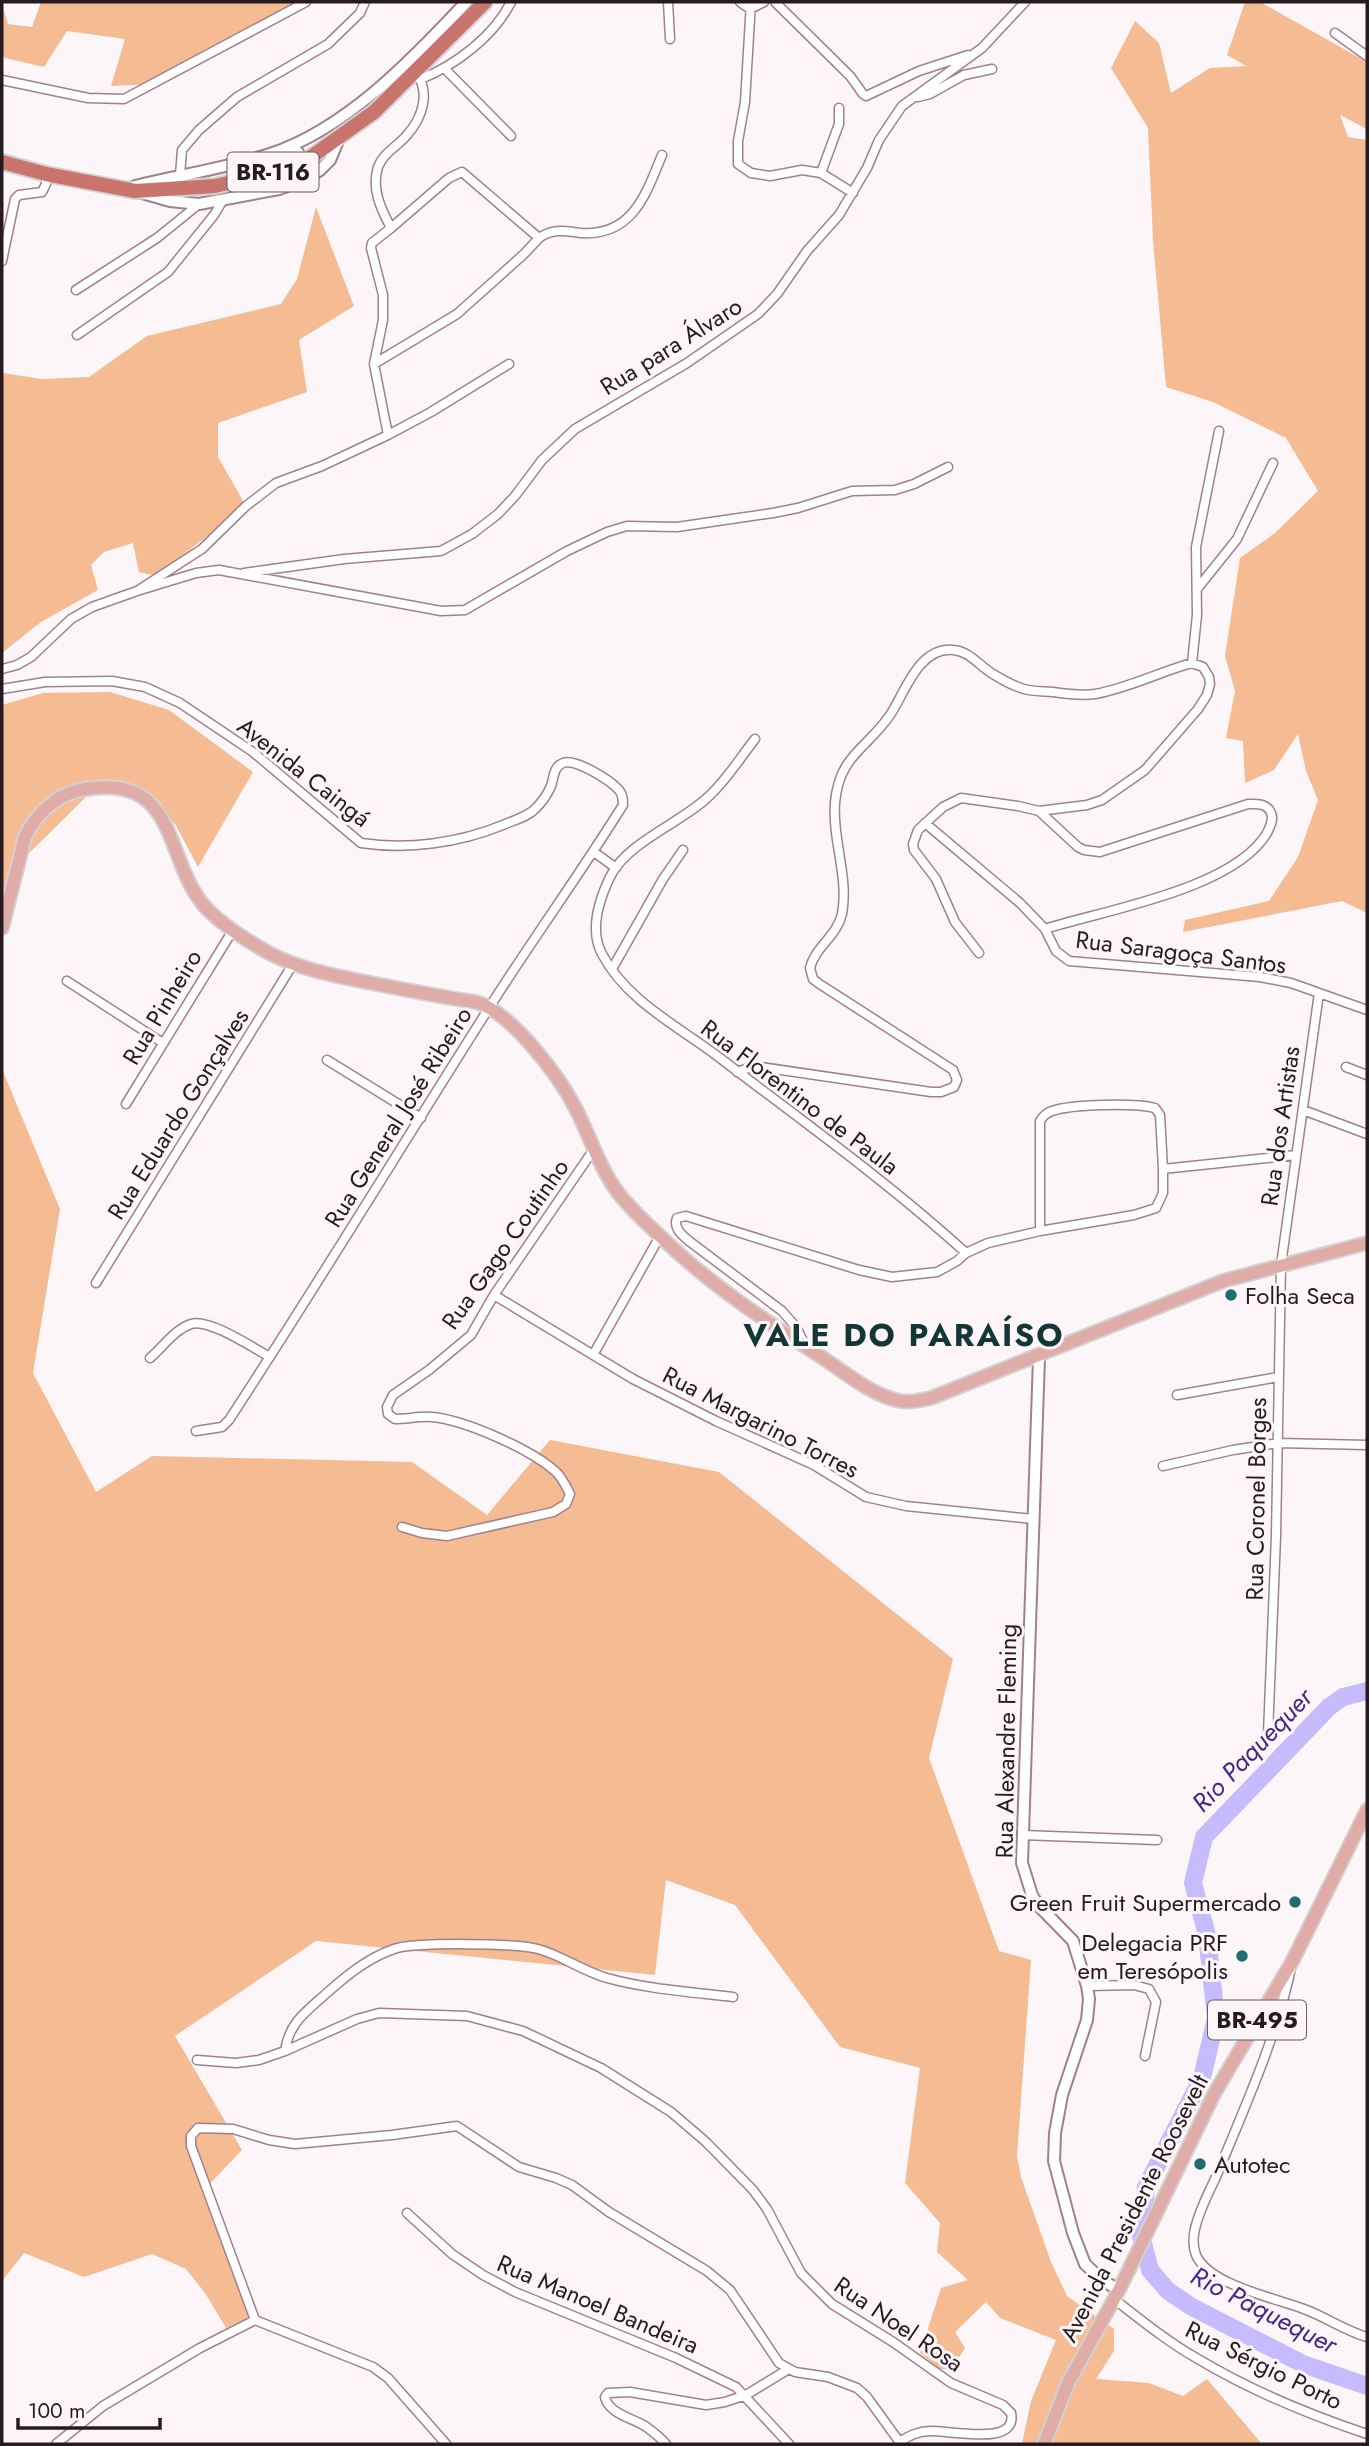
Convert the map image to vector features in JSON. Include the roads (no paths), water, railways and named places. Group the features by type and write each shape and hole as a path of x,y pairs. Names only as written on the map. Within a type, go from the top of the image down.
{"highway":[{"name":"BR-116","path":"2,162 46,174 129,190 215,186 304,162 418,76 485,2"}],"main road":[{"path":"2,928 18,861 29,829 54,800 79,790 98,787 143,797 159,812 195,892 208,910 268,953 323,973 476,1002 499,1013 523,1037 565,1089 619,1194 681,1257 712,1283 807,1348 869,1388 902,1402 931,1398 1039,1357 1223,1281 1367,1243"},
{"name":"Avenida Presidente Roosevelt","path":"1044,2444 1068,2384 1117,2294 1214,2094 1293,1959 1367,1810"}],"street":[{"path":"2,80 88,98 124,99 306,2"},
{"path":"180,175 182,150 199,130 237,97 328,44 360,13 365,2"},
{"path":"129,190 271,154 323,129 379,87 466,2"},
{"path":"391,228 379,205 377,169 382,159 407,135 417,120 426,95 418,76 445,69 497,24 511,2"},
{"path":"668,2 670,39"},
{"path":"740,2 751,5 764,2"},
{"path":"775,2 850,76 866,96 919,71 974,54"},
{"name":"Rua para Álvaro","path":"244,573 344,559 442,551 472,534 498,514 542,460 575,429 687,363 758,314 839,215 867,168 879,140 896,115 912,99 993,39 1025,2"},
{"path":"751,5 738,164 751,173 770,176 802,170 821,173 853,193"},
{"path":"1335,33 1367,56"},
{"path":"445,69 511,136"},
{"path":"912,99 930,94 964,75 992,69"},
{"path":"821,173 839,124 839,108"},
{"path":"129,190 170,201 199,204 279,188 304,180 330,160 340,136"},
{"path":"290,146 297,150 304,162 304,180"},
{"path":"271,154 266,164 266,174 279,188"},
{"path":"374,364 457,314 539,238 553,231 595,233 612,229 625,221 638,209 662,155"},
{"path":"388,435 374,364 384,307 372,243 449,178 462,172 539,238"},
{"path":"2,261 15,198 42,192 46,174"},
{"path":"77,335 168,272 223,200"},
{"path":"76,290 157,238 199,204"},
{"path":"137,591 202,549 246,506 276,483 322,466 388,435 509,364"},
{"path":"1192,663 1197,589 1196,547 1219,431"},
{"path":"1197,589 1237,539 1273,463"},
{"path":"2,670 31,657 71,619 92,607 196,573 219,570 244,573 441,611 465,610 567,551 607,532 627,526 677,527 773,513 852,491 895,490 914,484 947,467"},
{"path":"737,1072 754,1066 930,1092 941,1092 954,1087 957,1080 953,1070 818,983 813,979 810,968 819,948 837,929 842,915 840,855 834,825 838,786 851,758 890,714 913,675 934,654 942,650 959,650 1023,690 1080,695 1110,690 1192,663 1203,667 1209,677 1207,695 1172,741 1145,770 1102,800 1087,805 1040,811 961,798 949,803 925,823 915,836 914,850 936,879 955,922 979,953"},
{"name":"Avenida Caingá","path":"2,689 46,682 112,681 145,687 180,703 253,752 361,843 408,846 486,833 535,810 551,785 554,772 559,765 566,762 578,764 607,781 620,791 623,805"},
{"path":"594,852 616,868 631,853 708,798 755,739"},
{"path":"1040,811 1077,846 1093,852 1118,847 1248,803 1265,806 1271,811 1272,818 1266,835 1253,850 1213,876 1162,896 1045,929"},
{"name":"Rua General José Ribeiro","path":"196,1432 222,1427 229,1420 489,1007 623,805"},
{"name":"Rua Saragoça Santos","path":"925,823 1020,903 1045,929 1056,951 1069,961 1260,976 1291,983 1367,1010"},
{"path":"612,969 663,879 683,850"},
{"name":"Rua Florentino de Paula","path":"616,868 600,904 596,928 601,953 624,985 656,1013 922,1213 966,1253"},
{"name":"Rua Pinheiro","path":"126,1104 233,930"},
{"name":"Rua Eduardo Gonçalves","path":"96,1283 293,964"},
{"path":"67,981 163,1043"},
{"name":"Rua dos Artistas","path":"1281,1265 1319,993"},
{"path":"327,1060 421,1118"},
{"path":"1346,1067 1367,1075"},
{"path":"807,1348 796,1327 782,1311 688,1241 678,1230 678,1217 691,1217 724,1230 859,1270 892,1277 937,1272 957,1262 966,1253 988,1243 1134,1215 1156,1208 1163,1194 1163,1169 1160,1115 1155,1108 1088,1106 1045,1114 1040,1121 1040,1231"},
{"path":"1303,1110 1367,1134"},
{"name":"Rua Gago Coutinho","path":"402,1527 422,1533 447,1535 552,1511 566,1504 570,1494 555,1471 523,1450 495,1436 453,1421 432,1417 395,1419 388,1414 387,1408 393,1395 466,1340 594,1149"},
{"path":"1163,1169 1296,1155"},
{"path":"593,1355 660,1236"},
{"name":"Rua Coronel Borges","path":"1268,1734 1281,1265"},
{"name":"Rua Margarino Torres","path":"494,1295 593,1355 716,1421 814,1465 866,1497 906,1506 1033,1519"},
{"path":"150,1358 169,1338 192,1323 209,1325 270,1357"},
{"name":"Rua Alexandre Fleming","path":"1039,1357 1022,1863 1032,1895 1073,1941 1087,1986 1087,2020 1062,2095 1055,2133 1054,2161 1073,2233 1085,2264 1117,2294"},
{"path":"1177,1395 1278,1377"},
{"path":"1163,1466 1278,1443 1367,1445"},
{"path":"1022,1835 1157,1840"},
{"path":"285,2051 287,2035 295,2022 310,2008 347,1975 397,1947 528,1947 610,1979 733,1997"},
{"path":"1293,1959 1283,2006 1200,2213 1193,2243 1201,2263 1217,2276 1305,2309 1367,2337"},
{"path":"1087,1986 1134,1985 1149,1989 1156,2003 1145,2056"},
{"name":"Rua Noel Rosa","path":"197,2060 236,2063 259,2060 373,2014 467,2016 513,2028 601,2068 647,2095 706,2142 753,2190 767,2209 801,2273 831,2304 893,2342 951,2383 1003,2405 1010,2413 1011,2431 1000,2439 978,2440 932,2431 920,2432 900,2443"},
{"path":"446,2444 388,2378 373,2367 255,2320 191,2146 191,2136 198,2128 233,2129 269,2140 295,2144 392,2136 457,2126 519,2167 572,2185 609,2212 707,2272 730,2290 772,2355 787,2370 828,2377 857,2388 867,2397 900,2443"},
{"name":"Rua Manoel Bandeira","path":"407,2213 452,2254 483,2275 516,2292 676,2358 729,2383 747,2395 789,2444"},
{"name":"Rua Sérgio Porto","path":"1117,2294 1157,2332 1199,2360 1290,2404 1367,2434"},
{"path":"56,2444 103,2406 200,2348 255,2320"},
{"path":"666,2444 645,2426 615,2411 606,2403 605,2397 608,2393 630,2392 706,2404 725,2402 747,2395 787,2370"}],"waterway":[{"name":"Rio Paquequer","path":"1367,1691 1343,1697 1329,1707 1204,1837 1193,1883 1207,1935 1216,2018 1202,2078 1146,2187 1141,2236 1150,2270 1168,2291 1192,2307 1303,2364 1367,2386"}],"place":[{"name":"Folha Seca","path":"1231,1295"},
{"name":"Green Fruit Supermercado","path":"1295,1902"},
{"name":"Delegacia PRF em Teresópolis","path":"1242,1956"},
{"name":"Autotec","path":"1200,2164"}],"district":[{"name":"VALE DO PARAÍSO","path":"904,1335"}]}
